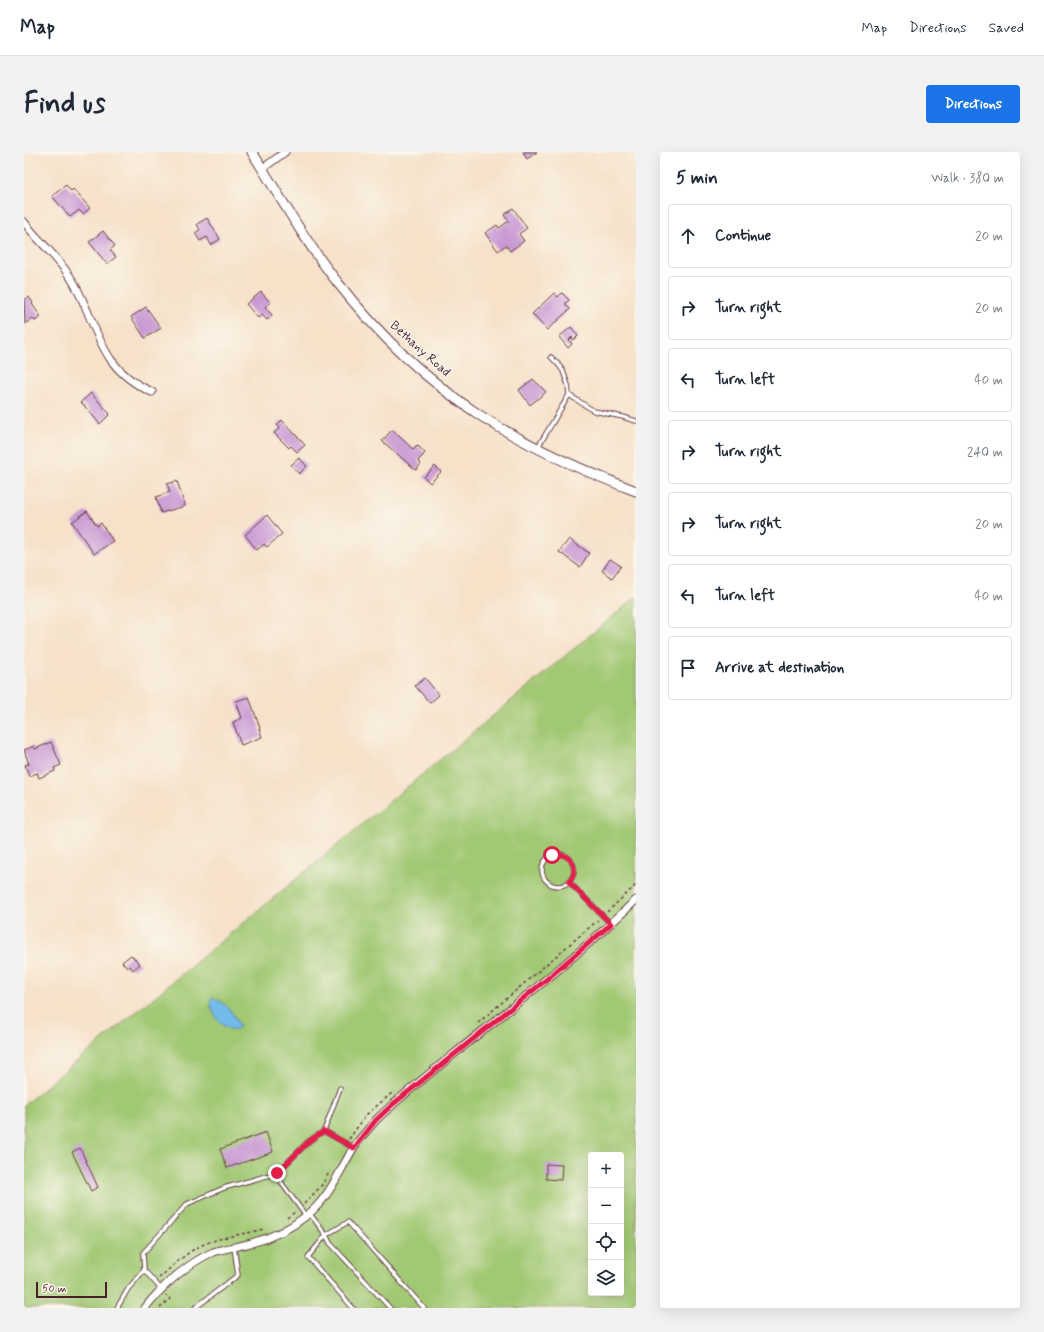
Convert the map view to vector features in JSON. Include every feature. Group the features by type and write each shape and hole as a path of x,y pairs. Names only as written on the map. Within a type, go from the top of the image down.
{"street":[{"name":"Bethany Road","path":"252,152 322,262 338,284 373,323 404,354 452,395 481,416 538,448 606,480 636,491"},
{"path":"262,169 285,152"},
{"path":"24,222 58,260 74,283 106,353 117,368 137,385 152,392"},
{"path":"145,1308 161,1289 200,1259 214,1252 251,1243 276,1234 288,1229 308,1215 330,1190 354,1148 376,1120 392,1105 547,979 611,924 636,900"}],"lane":[{"path":"538,448 569,395 568,385 563,371 551,357"},
{"path":"569,395 594,411 623,416 636,421"},
{"path":"557,854 568,857 572,861 574,875 569,882 565,885 556,886 547,883 544,878 542,868 547,858 557,854"},
{"path":"569,882 611,924"},
{"path":"161,1289 144,1270 143,1253 187,1204 224,1188 277,1173 309,1141 324,1131 340,1088"},
{"path":"324,1131 354,1148"},
{"path":"277,1173 283,1185 326,1235 330,1243 390,1308"},
{"path":"353,1308 308,1257 326,1235 348,1222 424,1308"},
{"path":"195,1308 238,1275 234,1247"},
{"path":"117,1308 128,1289 144,1270"}],"path":[{"path":"160,1308 170,1299 161,1289"}],"green space":[{"path":"636,597 636,1308 24,1308 24,1105"}],"water":[{"path":"212,997 229,1009 240,1027 235,1030 230,1029 218,1021 210,1003"}],"building":[{"path":"523,152 537,152 527,159"},
{"path":"66,185 71,191 73,189 90,208 83,214 79,210 70,217 52,196"},
{"path":"513,208 527,228 519,234 524,241 510,251 506,245 498,251 485,233 497,225 499,228 509,221 504,215"},
{"path":"207,218 220,239 211,245 207,237 200,241 195,233 200,230 197,224"},
{"path":"103,231 115,246 110,250 116,257 107,264 89,242"},
{"path":"261,292 270,302 265,307 272,315 267,320 262,315 258,318 246,304"},
{"path":"554,293 558,297 562,293 569,300 565,304 570,309 547,330 532,314"},
{"path":"29,297 41,317 35,321 33,318 25,324 24,300"},
{"path":"146,307 161,328 145,338 131,317"},
{"path":"571,327 578,336 574,340 572,337 569,340 572,344 568,348 559,337"},
{"path":"533,379 546,392 530,405 519,390"},
{"path":"91,393 110,414 100,424 81,402"},
{"path":"282,420 305,445 297,452 291,446 289,448 274,433 280,428 277,425"},
{"path":"392,430 413,449 417,445 425,453 418,461 421,464 416,470 382,441"},
{"path":"299,458 307,466 299,474 291,465"},
{"path":"435,466 441,472 430,483 424,477"},
{"path":"177,481 185,506 161,513 156,497 170,492 167,484"},
{"path":"87,511 97,526 101,523 113,541 94,554 72,522"},
{"path":"267,515 282,534 267,547 264,544 257,550 245,535"},
{"path":"569,539 589,553 580,567 559,552"},
{"path":"610,559 621,566 612,578 602,571"},
{"path":"425,678 439,695 430,703 415,686"},
{"path":"249,697 262,737 241,745 233,722 242,718 236,701"},
{"path":"51,742 61,765 54,768 55,771 39,778 37,773 29,776 25,765 29,764 24,750 34,746 35,749"},
{"path":"131,955 140,964 133,970 130,966 127,968 122,962"},
{"path":"266,1132 273,1152 227,1168 220,1149"},
{"path":"80,1148 98,1187 91,1191 72,1152"},
{"path":"546,1164 562,1165 561,1180 546,1179"}],"route":[{"path":"277,1173 309,1141 324,1131 354,1148 376,1120 392,1105 547,979 611,924 569,882 574,875 572,861 563,855 552,855"}]}
